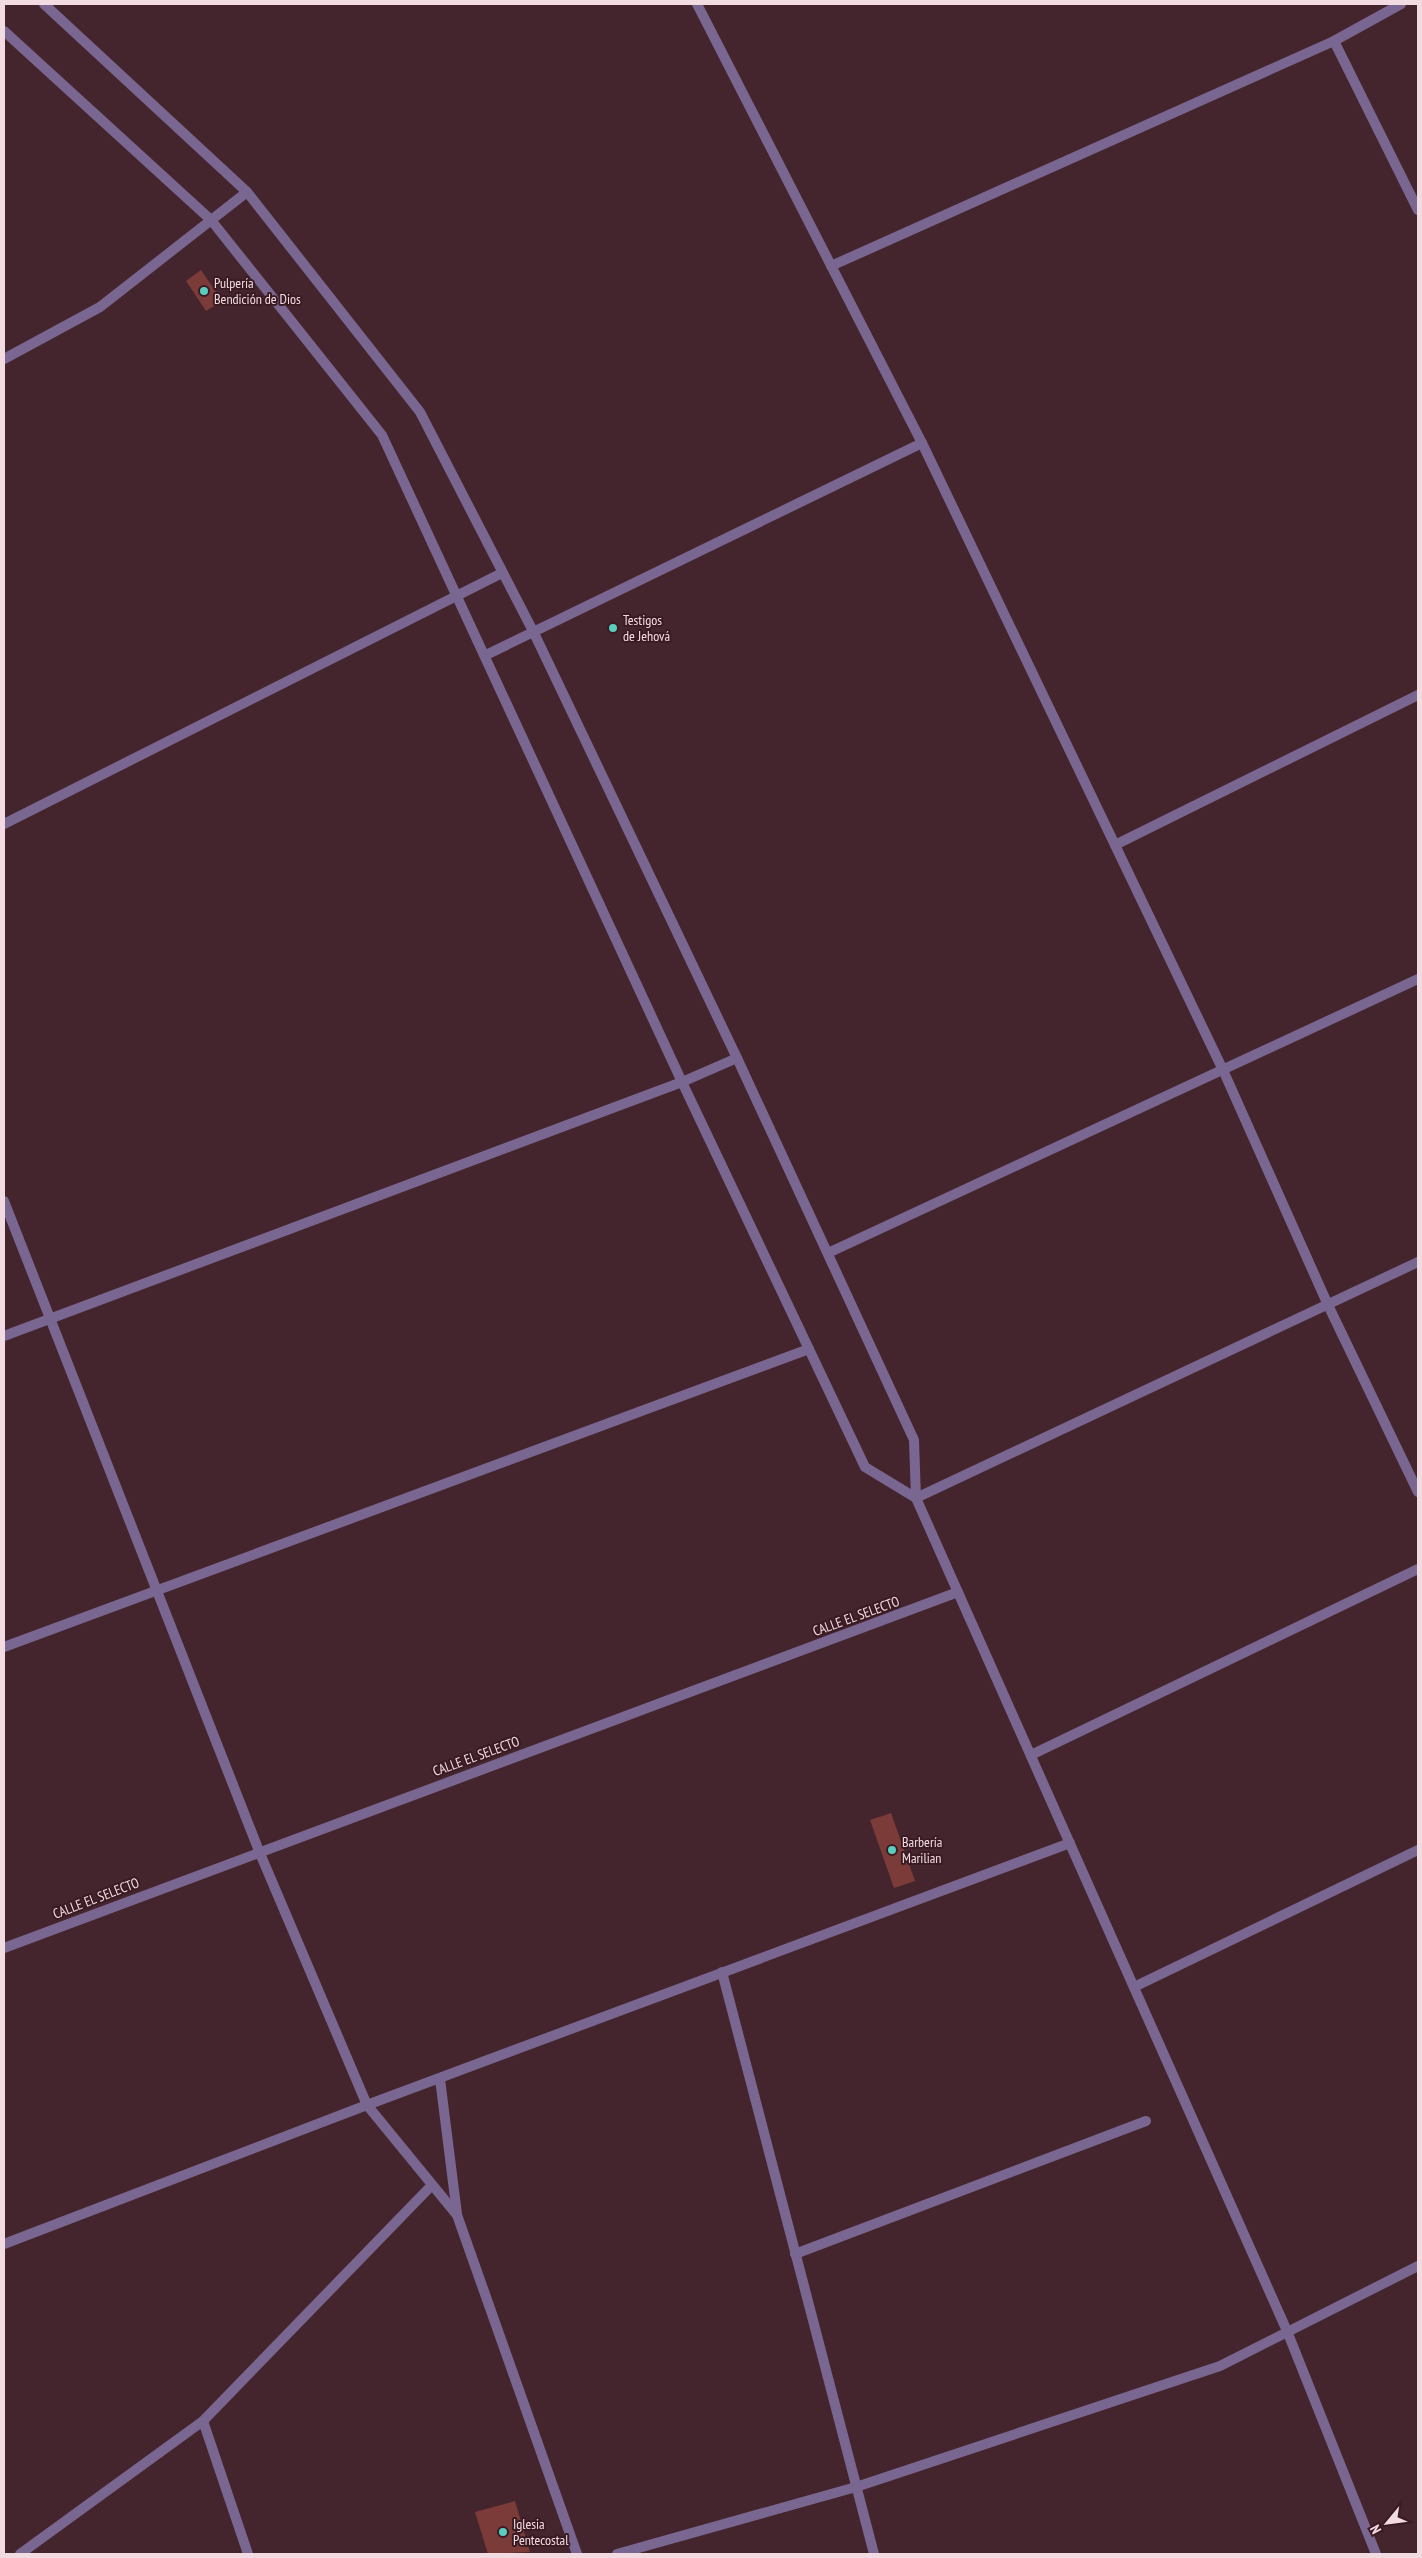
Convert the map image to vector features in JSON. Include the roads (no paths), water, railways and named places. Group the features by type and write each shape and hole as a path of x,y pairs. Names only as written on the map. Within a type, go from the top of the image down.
{"street":[{"path":"44,4 247,192 420,412 534,633 737,1058 914,1440 916,1498 1287,2331 1376,2554"},
{"path":"697,4 922,443 1223,1070 1328,1305 1418,1492"},
{"path":"832,266 1334,42 1401,4"},
{"path":"4,31 211,220 382,435 682,1082 865,1467 916,1498"},
{"path":"1334,42 1418,210"},
{"path":"4,359 100,307 247,192"},
{"path":"486,656 922,443"},
{"path":"4,824 502,573"},
{"path":"1115,845 1418,695"},
{"path":"828,1253 1418,979"},
{"path":"4,1336 682,1082 737,1058"},
{"path":"4,1201 259,1851 367,2105 457,2215"},
{"path":"916,1498 1418,1262"},
{"path":"4,1647 809,1349"},
{"path":"1031,1755 1418,1569"},
{"name":"CALLE EL SELECTO","path":"4,1948 259,1851 958,1592"},
{"path":"4,2244 367,2105 1070,1843"},
{"path":"1134,1987 1418,1850"},
{"path":"722,1972 874,2554"},
{"path":"440,2079 457,2215 577,2554"},
{"path":"795,2254 1146,2122"},
{"path":"20,2554 203,2420 432,2185"},
{"path":"617,2554 856,2487 1220,2366 1418,2266"},
{"path":"203,2420 248,2554"}],"place":[{"name":"Pulpería Bendición de Dios","path":"204,291"},
{"name":"Testigos de Jehová","path":"613,628"},
{"name":"Barbería Marilian","path":"892,1850"},
{"name":"Iglesia Pentecostal","path":"503,2532"}]}
